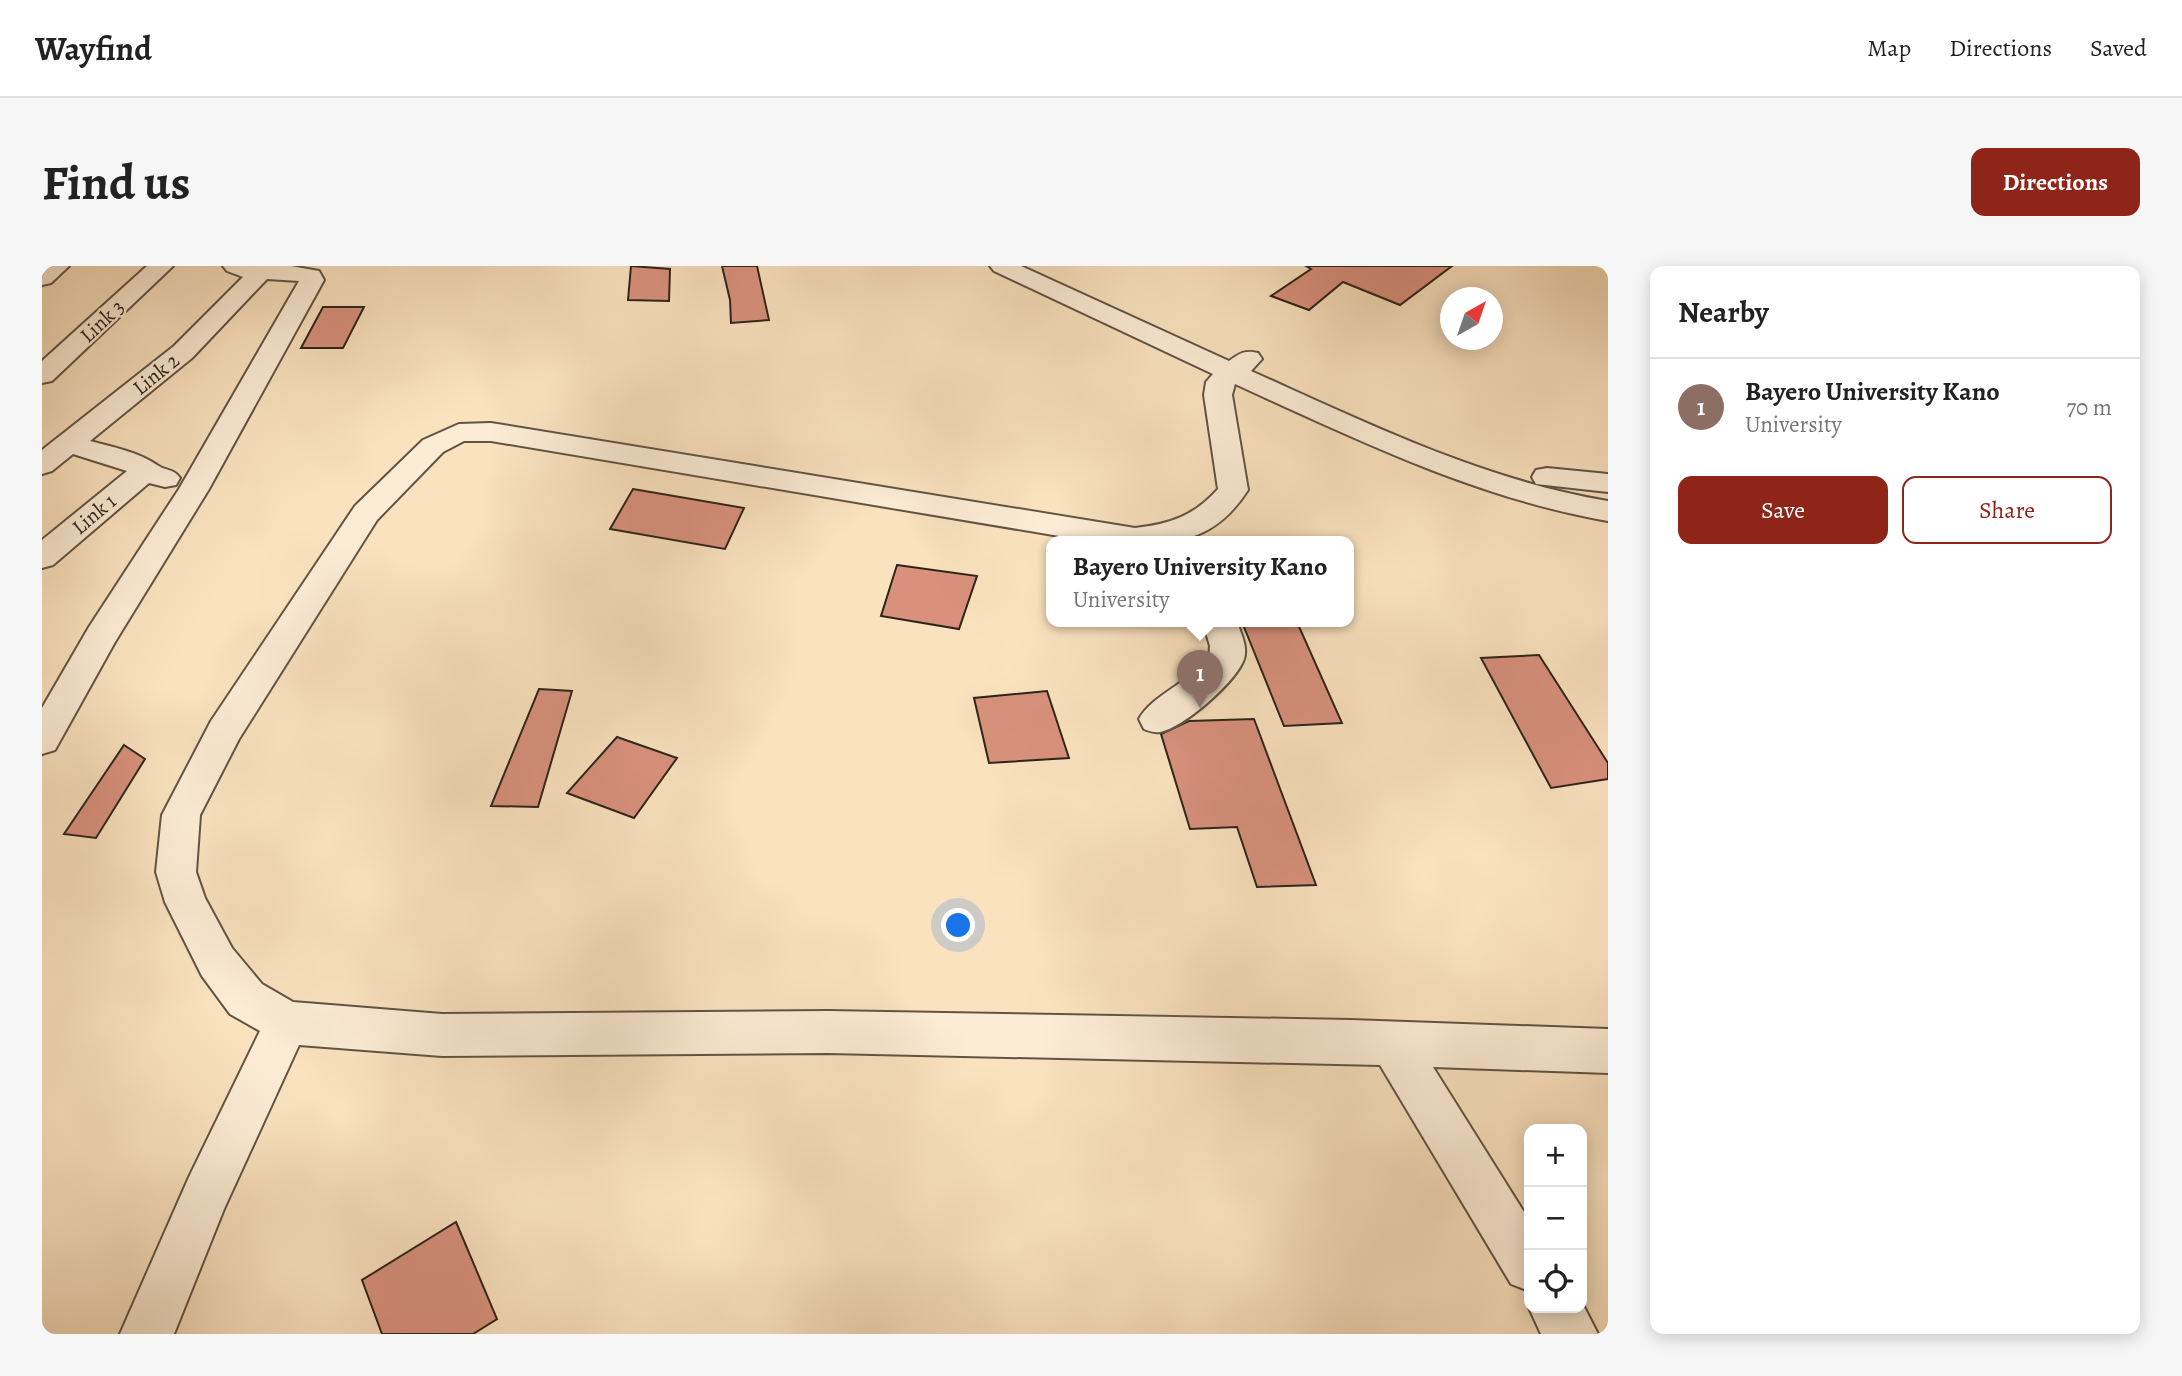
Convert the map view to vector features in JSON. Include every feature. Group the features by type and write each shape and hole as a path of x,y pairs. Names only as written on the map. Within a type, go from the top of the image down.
{"street":[{"path":"42,278 57,266"},
{"name":"Link 3","path":"42,375 161,266"},
{"path":"1002,266 1442,448 1510,471 1608,483"},
{"path":"1047,266 1416,454 1499,487 1561,504 1608,511"},
{"path":"42,740 312,280 305,274 247,269"},
{"name":"Link 2","path":"42,465 183,352 247,269"},
{"path":"1156,536 1202,534 1233,490 1218,396 1220,382 1239,365"},
{"path":"1123,536 491,432 458,433 433,446 366,513 224,731 181,815 176,872 186,902 217,962 246,999 287,1023 442,1035 828,1032 1608,1051"},
{"path":"69,444 135,463 145,471 192,487"},
{"name":"Link 1","path":"42,557 145,471"},
{"path":"1157,719 1218,674 1226,663 1228,649 1221,627"},
{"path":"147,1334 206,1194 287,1023"},
{"path":"1393,1044 1524,1258"},
{"path":"1558,1313 1571,1334"}],"building":[{"path":"631,266 670,269 669,301 628,300"},
{"path":"722,266 757,266 769,320 731,323 730,300"},
{"path":"1306,266 1452,266 1400,305 1343,282 1309,310 1271,296 1311,269"},
{"path":"323,307 364,307 343,348 301,348"},
{"path":"633,489 744,508 725,549 610,529"},
{"path":"897,565 977,576 959,629 881,616"},
{"path":"1244,627 1299,627 1342,723 1284,726"},
{"path":"1539,655 1608,763 1608,779 1551,788 1481,658"},
{"path":"539,689 572,691 538,807 491,806"},
{"path":"1047,691 1069,758 989,763 974,698"},
{"path":"1254,719 1316,885 1257,887 1237,827 1190,829 1161,734 1189,721"},
{"path":"617,737 677,758 634,818 567,793"},
{"path":"124,745 145,759 96,838 64,834"},
{"path":"456,1222 497,1319 473,1334 382,1334 362,1280"}],"place":[{"name":"Bayero University Kano","path":"1200,708"}]}
